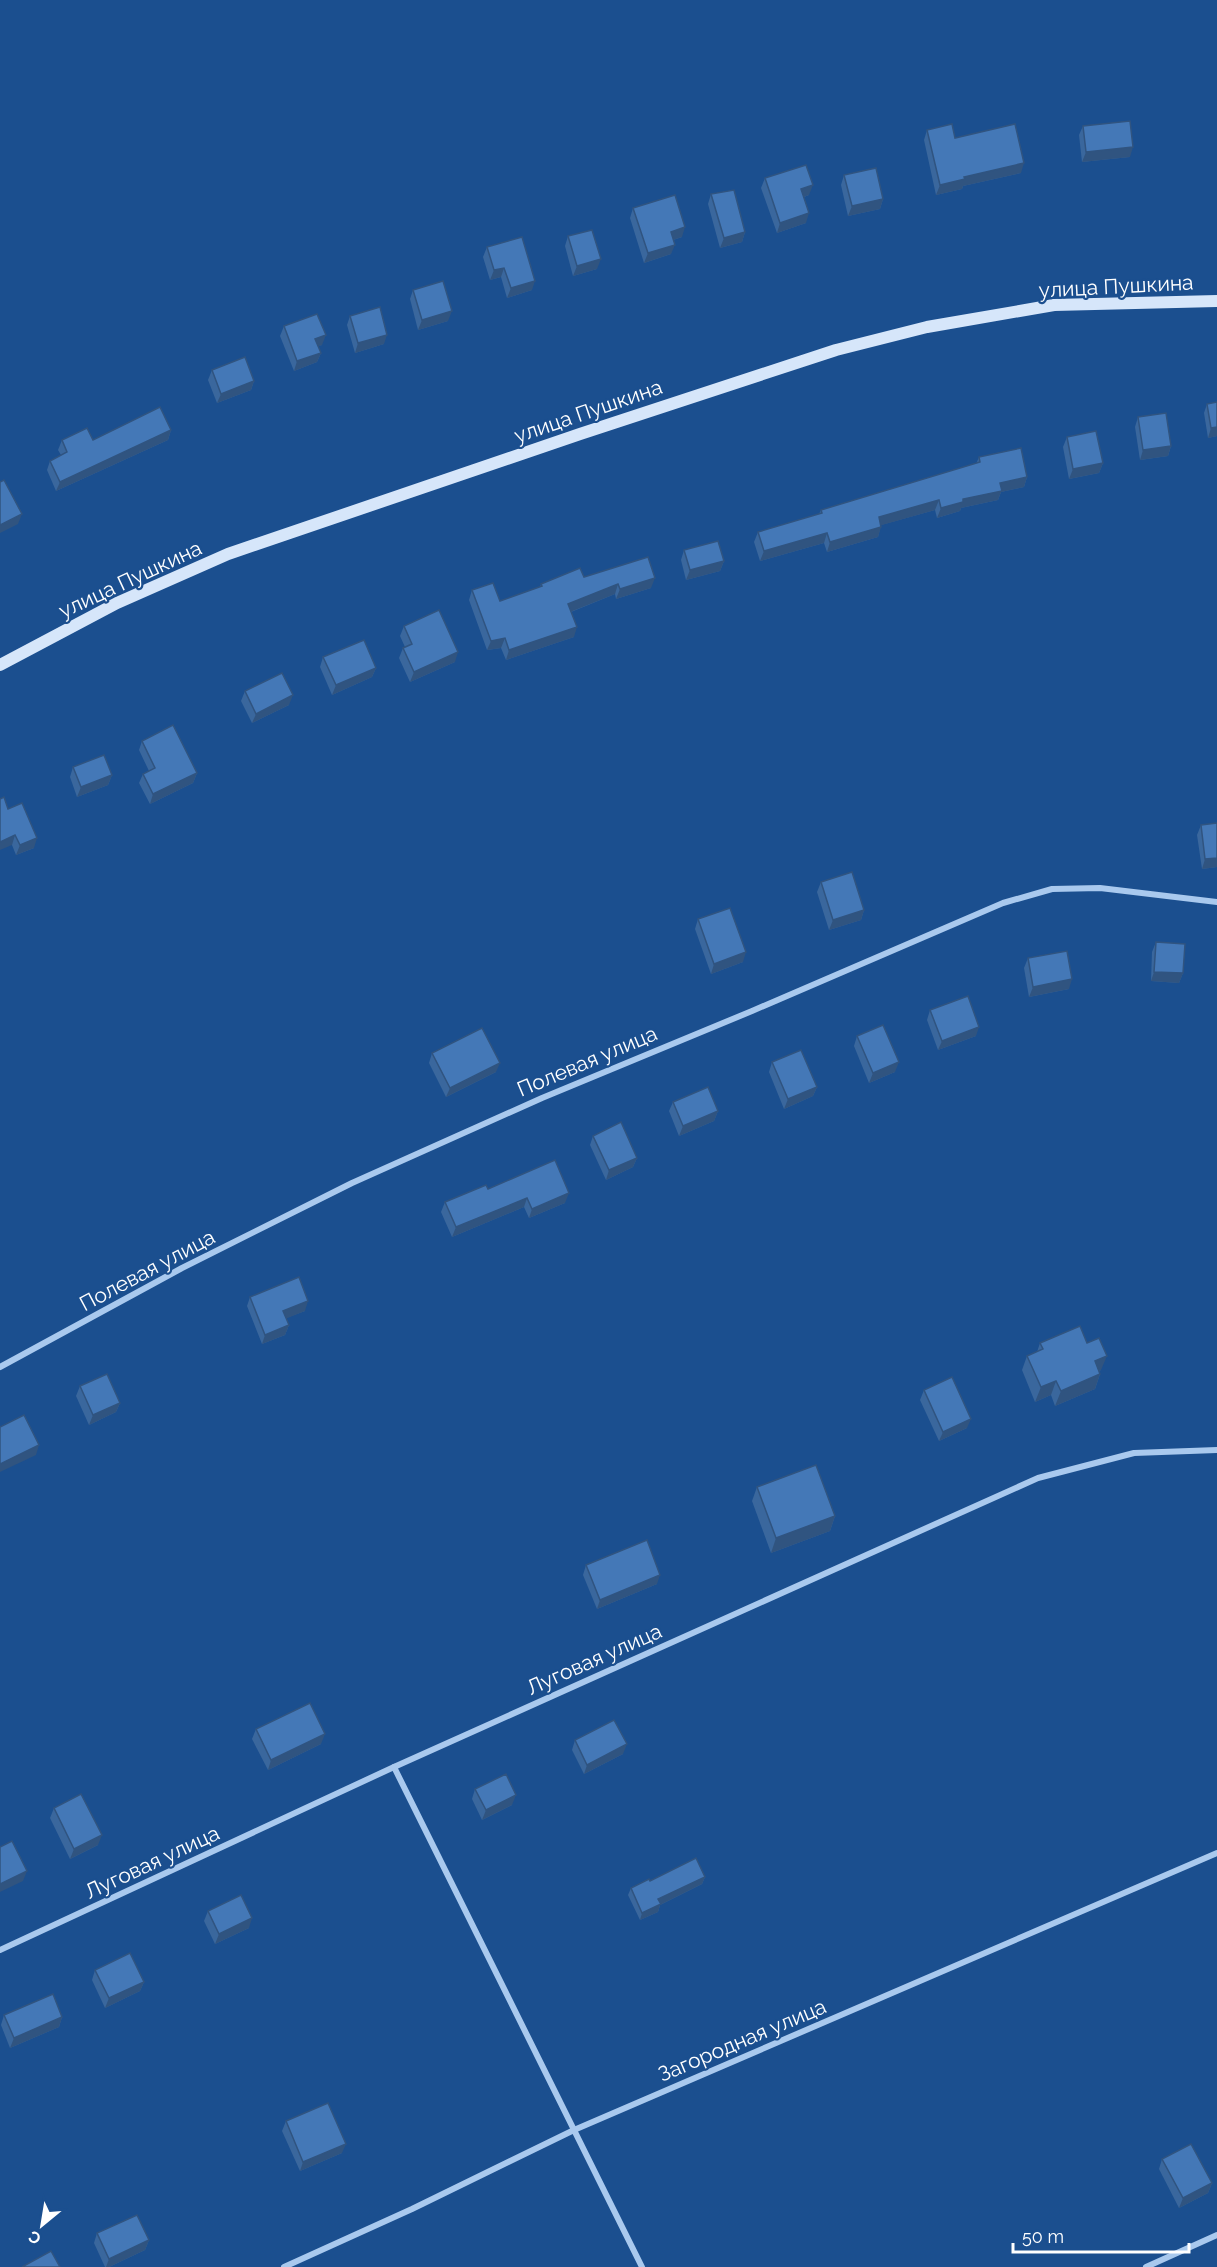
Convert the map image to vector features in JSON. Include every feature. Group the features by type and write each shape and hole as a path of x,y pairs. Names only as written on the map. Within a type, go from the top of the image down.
{"main road":[{"name":"улица Пушкина","path":"0,665 117,603 228,554 836,350 927,327 1054,305 1217,301"}],"street":[{"name":"Полевая улица","path":"0,1367 182,1268 352,1183 542,1098 1003,903 1052,888 1090,888 1217,902"},
{"name":"Луговая улица","path":"0,1950 394,1767 1038,1478 1134,1453 1217,1450"},
{"path":"394,1767 642,2267"},
{"name":"Загородная улица","path":"284,2267 412,2209 574,2130 1217,1853"},
{"path":"1146,2267 1217,2235"}],"building":[{"path":"1130,121 1133,147 1086,152 1083,126"},
{"path":"952,124 955,138 1015,124 1024,163 940,185 927,130"},
{"path":"806,165 813,185 801,189 809,213 780,223 765,178"},
{"path":"876,168 883,199 852,206 844,175"},
{"path":"734,190 745,232 724,238 711,194"},
{"path":"675,195 685,227 671,232 675,245 648,253 633,208"},
{"path":"592,230 601,259 577,266 568,236"},
{"path":"522,237 535,281 511,288 504,268 494,270 487,247"},
{"path":"443,281 452,311 422,320 413,290"},
{"path":"380,307 387,335 358,343 350,316"},
{"path":"317,314 326,335 315,339 321,353 297,361 284,326"},
{"path":"245,357 254,381 221,394 212,370"},
{"path":"1217,402 1217,427 1211,428 1207,404"},
{"path":"160,407 171,430 60,482 50,461 67,452 62,440 87,428 93,440"},
{"path":"1166,413 1171,446 1143,450 1138,417"},
{"path":"1096,431 1103,463 1073,469 1067,437"},
{"path":"1021,448 1027,477 1000,483 1002,491 963,499 963,502 941,508 939,500 879,517 881,527 830,542 827,533 764,551 758,532 822,513 821,510 980,462 979,457"},
{"path":"4,480 22,514 0,525 0,482"},
{"path":"718,541 724,561 690,570 684,550"},
{"path":"648,557 655,578 620,589 618,584 568,604 577,627 509,650 505,638 491,641 472,590 493,583 500,601 542,586 541,584 580,568 584,577"},
{"path":"439,610 458,652 414,672 403,648 412,644 404,626"},
{"path":"364,640 376,668 336,685 323,657"},
{"path":"282,673 293,695 256,714 245,691"},
{"path":"173,725 197,773 153,794 143,774 155,768 142,741"},
{"path":"104,755 112,775 81,787 73,767"},
{"path":"4,797 8,809 22,803 37,838 20,845 15,835 0,842 0,799"},
{"path":"1217,823 1217,858 1205,859 1201,825"},
{"path":"852,872 864,910 833,920 821,882"},
{"path":"730,908 746,952 714,964 698,919"},
{"path":"1156,942 1185,944 1183,973 1154,972"},
{"path":"1067,951 1072,979 1033,987 1028,958"},
{"path":"968,996 979,1027 942,1041 930,1010"},
{"path":"883,1025 899,1062 873,1073 857,1036"},
{"path":"482,1028 500,1063 450,1088 432,1053"},
{"path":"801,1050 817,1087 788,1099 772,1062"},
{"path":"708,1087 718,1111 683,1126 673,1102"},
{"path":"621,1122 637,1158 609,1170 593,1136"},
{"path":"555,1160 569,1193 532,1209 527,1198 456,1227 445,1202 486,1185 488,1189"},
{"path":"299,1277 308,1301 283,1311 289,1325 265,1335 250,1297"},
{"path":"1080,1326 1087,1343 1099,1338 1107,1356 1095,1361 1100,1374 1061,1391 1056,1381 1041,1387 1027,1356 1043,1349 1040,1343"},
{"path":"107,1374 120,1403 93,1415 80,1386"},
{"path":"952,1377 971,1419 943,1432 924,1390"},
{"path":"24,1415 39,1445 0,1464 0,1427"},
{"path":"816,1465 835,1516 776,1538 757,1487"},
{"path":"647,1540 660,1575 600,1600 586,1565"},
{"path":"310,1703 325,1734 271,1760 256,1729"},
{"path":"614,1720 627,1744 587,1765 575,1740"},
{"path":"506,1774 516,1795 486,1810 475,1789"},
{"path":"81,1794 102,1835 74,1849 54,1808"},
{"path":"12,1841 27,1871 0,1884 0,1847"},
{"path":"696,1858 705,1877 658,1899 661,1904 642,1913 631,1888"},
{"path":"241,1895 252,1918 219,1934 208,1911"},
{"path":"130,1953 144,1982 109,1998 95,1970"},
{"path":"53,1994 62,2017 14,2038 4,2015"},
{"path":"328,2103 346,2144 303,2162 286,2121"},
{"path":"1191,2144 1212,2183 1183,2198 1162,2159"},
{"path":"137,2215 149,2240 109,2259 97,2233"},
{"path":"51,2251 60,2267 22,2267"}]}
